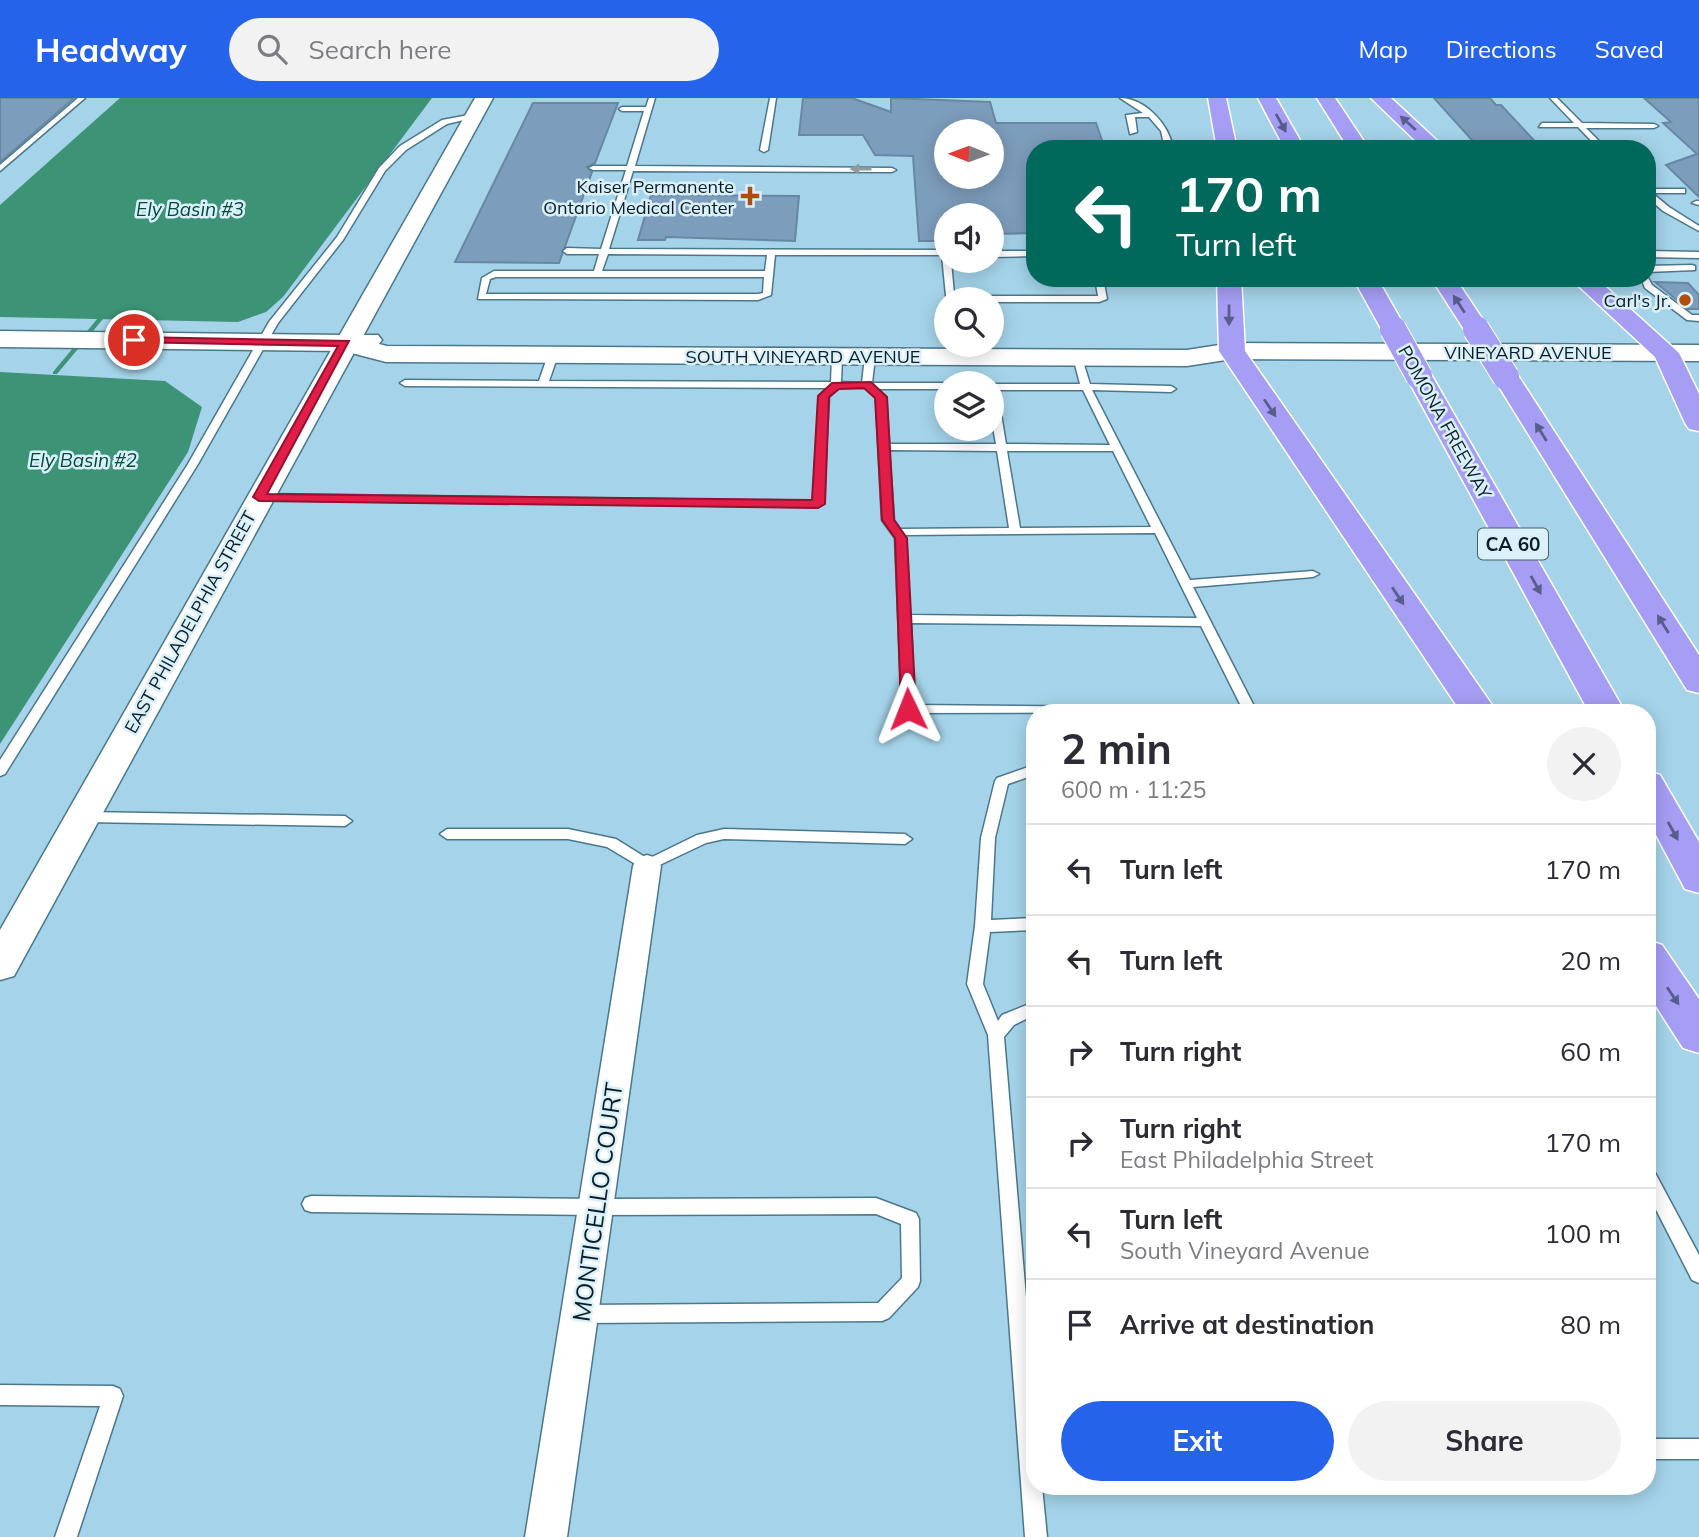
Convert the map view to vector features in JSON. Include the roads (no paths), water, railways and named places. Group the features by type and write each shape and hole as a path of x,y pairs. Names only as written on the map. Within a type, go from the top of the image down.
{"highway":[{"path":"1217,98 1225,140"},
{"path":"1267,98 1290,140"},
{"path":"1326,98 1353,140"},
{"path":"1380,98 1426,140"},
{"path":"1229,287 1232,351 1474,704"},
{"name":"POMONA FREEWAY","path":"1371,287 1603,704"},
{"path":"1449,287 1699,682"},
{"path":"1592,287 1666,353 1699,423"},
{"path":"1656,800 1699,877"},
{"path":"1656,970 1699,1035"}],"main road":[{"name":"SOUTH VINEYARD AVENUE","path":"0,339 345,343 390,337 934,342"},
{"path":"1004,342 1182,342 1232,351"},
{"name":"SOUTH VINEYARD AVENUE","path":"345,343 386,354 1187,358 1232,351"},
{"name":"VINEYARD AVENUE","path":"1232,351 1699,353"}],"street":[{"name":"EAST PHILADELPHIA STREET","path":"0,965 479,107"},
{"name":"MONTICELLO COURT","path":"546,1537 647,866"}],"lane":[{"path":"0,169 82,98"},
{"path":"597,274 652,98"},
{"path":"764,150 773,98"},
{"path":"1123,98 1150,115 1167,133 1168,140"},
{"path":"1553,98 1594,140"},
{"path":"0,771 143,545 265,342 274,322 340,238 382,170 403,148 445,122 479,107"},
{"path":"622,109 649,109"},
{"path":"1133,120 1130,115 1150,115"},
{"path":"1542,125 1654,126"},
{"path":"593,168 892,170"},
{"path":"1656,192 1682,191"},
{"path":"1656,200 1665,209 1699,229"},
{"path":"567,251 934,253"},
{"path":"769,274 495,274 486,278 480,293 481,297 758,297 766,295 769,274 771,253"},
{"path":"1004,254 1026,254"},
{"path":"1656,254 1699,255"},
{"path":"1696,272 1690,266 1699,255"},
{"path":"1656,270 1696,272"},
{"path":"1004,299 1099,299 1104,297 1101,287"},
{"path":"1649,287 1690,318 1699,318"},
{"path":"544,384 553,355"},
{"path":"259,497 818,504 824,396 836,386 837,357"},
{"path":"1078,357 1086,387 1247,704"},
{"path":"867,385 870,358"},
{"path":"405,383 934,386"},
{"path":"867,385 881,397 888,520 901,538 908,709 1026,710"},
{"path":"1004,388 1171,389"},
{"path":"1001,441 1015,531"},
{"path":"883,447 1117,448"},
{"path":"896,532 1158,530"},
{"path":"1186,584 1313,574"},
{"path":"905,619 1205,622"},
{"path":"1026,773 1002,781 988,838 983,926 975,984 996,1035 1026,1380"},
{"path":"82,817 345,821"},
{"path":"447,834 568,834 611,844 647,866 702,839 724,834 905,839"},
{"path":"983,926 1026,924"},
{"path":"996,1035 1008,1020 1026,1012"},
{"path":"1656,1192 1699,1274"},
{"path":"311,1204 876,1206 910,1219 911,1281 882,1312 581,1314"},
{"path":"0,1395 113,1396 66,1537"},
{"path":"1656,1449 1699,1449"},
{"path":"1033,1495 1035,1537"}],"water":[{"name":"Ely Basin #3","path":"120,98 432,98 283,297 266,312 238,322 0,317 0,205"},
{"name":"Ely Basin #2","path":"0,372 165,381 202,407 188,452 0,744"}],"waterway":[{"path":"55,373 100,319"}],"place":[{"name":"Kaiser Permanente Ontario Medical Center","path":"750,196"},
{"name":"Carl's Jr.","path":"1685,300"}]}
